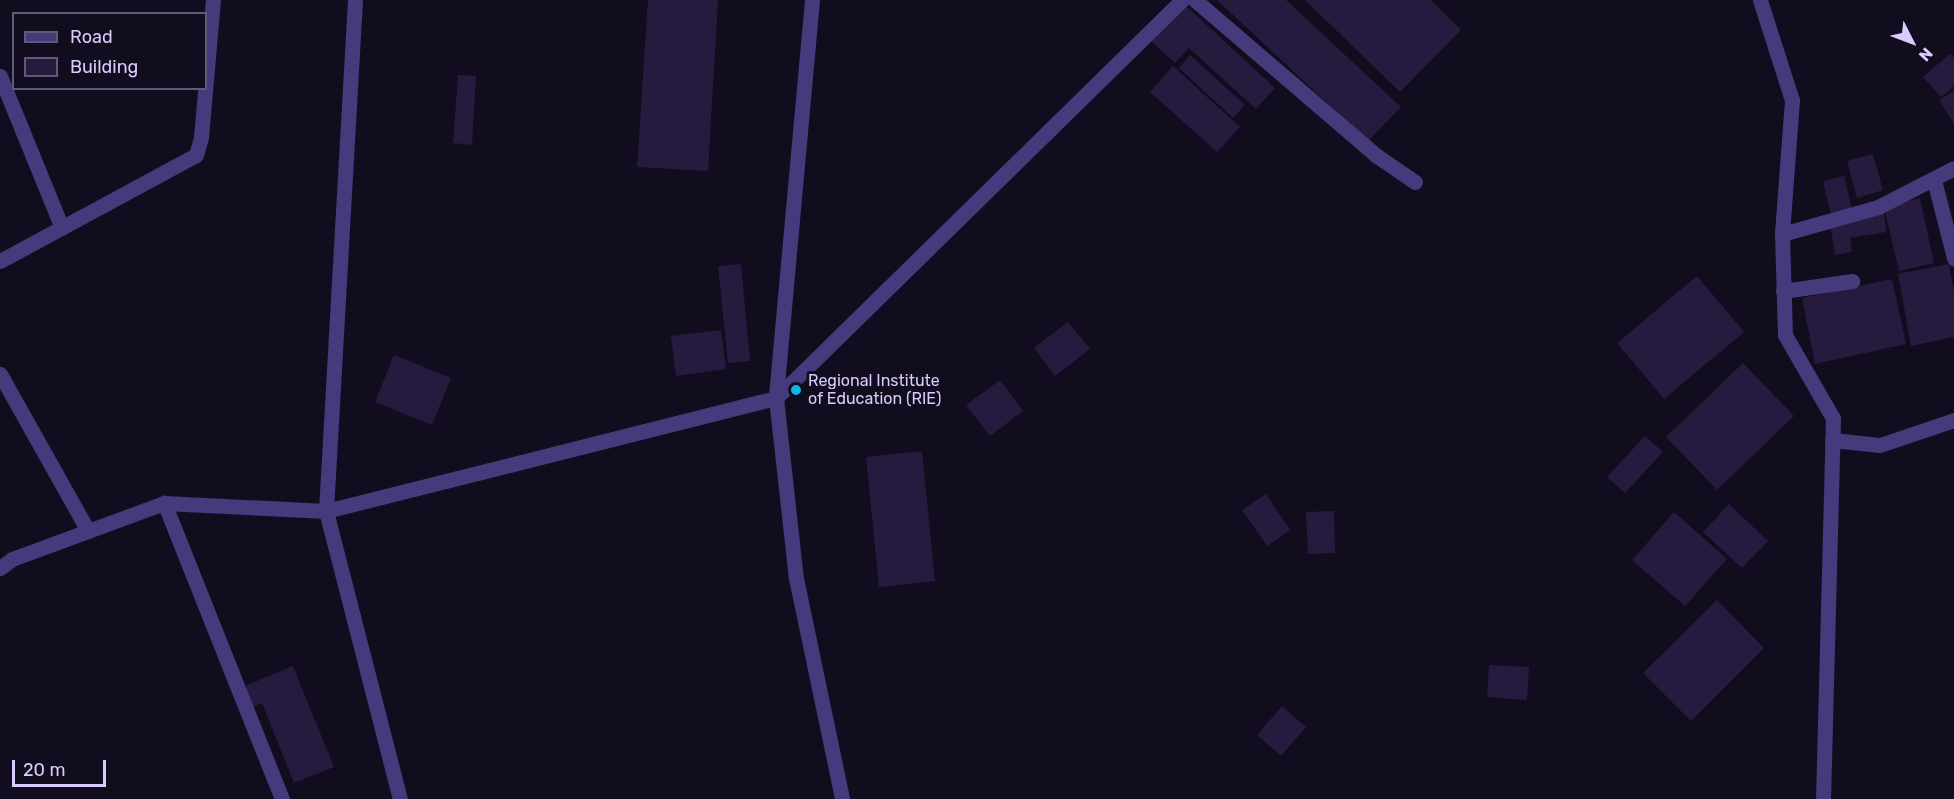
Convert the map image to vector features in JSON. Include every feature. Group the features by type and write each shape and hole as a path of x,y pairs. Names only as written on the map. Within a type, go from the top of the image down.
{"street":[{"path":"207,68 213,0"},
{"path":"355,0 326,510 400,799"},
{"path":"812,0 776,398 796,578 842,799"},
{"path":"0,568 88,531 164,503 326,510 776,398 1182,0"},
{"path":"1195,0 1377,156 1415,182"},
{"path":"1760,0 1792,100 1782,234 1785,335 1833,418 1823,799"},
{"path":"0,76 62,228"},
{"path":"0,261 196,155 201,137 205,90"},
{"path":"1782,234 1878,207 1954,168"},
{"path":"1934,180 1954,258"},
{"path":"1783,291 1851,281"},
{"path":"0,374 88,531"},
{"path":"1832,440 1880,445 1954,420"},
{"path":"164,503 282,799"}],"building":[{"path":"648,0 718,0 708,171 637,167"},
{"path":"1217,0 1286,0 1401,107 1368,141"},
{"path":"1305,0 1431,0 1461,30 1400,92"},
{"path":"1184,4 1275,88 1256,109 1189,48 1175,63 1150,40"},
{"path":"1950,54 1954,58 1954,86 1941,97 1923,77"},
{"path":"1190,55 1245,105 1233,118 1179,68"},
{"path":"1173,66 1240,127 1217,152 1150,92"},
{"path":"458,75 476,76 472,145 453,143"},
{"path":"1954,91 1954,124 1939,100"},
{"path":"1873,154 1883,190 1857,198 1847,161"},
{"path":"1844,176 1852,210 1831,215 1823,181"},
{"path":"1920,198 1934,263 1899,271 1884,207"},
{"path":"1884,213 1886,232 1850,238 1852,252 1835,255 1830,222"},
{"path":"741,264 750,361 728,363 718,266"},
{"path":"1949,264 1954,291 1954,337 1911,346 1898,274"},
{"path":"1697,276 1744,332 1664,399 1617,343"},
{"path":"1892,279 1906,344 1815,364 1802,298"},
{"path":"1068,322 1090,349 1055,376 1034,348"},
{"path":"721,330 726,369 676,376 671,336"},
{"path":"394,355 451,378 432,425 375,402"},
{"path":"1743,363 1794,416 1717,490 1666,437"},
{"path":"1000,380 1023,411 990,436 966,405"},
{"path":"1645,436 1663,452 1625,493 1607,477"},
{"path":"922,451 935,581 879,587 866,457"},
{"path":"1266,494 1290,530 1267,546 1242,510"},
{"path":"1729,504 1768,541 1742,568 1703,532"},
{"path":"1334,511 1335,553 1308,554 1306,512"},
{"path":"1674,512 1727,559 1685,606 1632,560"},
{"path":"1717,600 1764,648 1691,721 1643,673"},
{"path":"1489,665 1529,667 1527,700 1487,697"},
{"path":"293,666 334,767 294,783 262,703 253,707 245,686"},
{"path":"1282,706 1306,727 1281,756 1257,735"}],"place":[{"name":"Regional Institute of Education (RIE)","path":"796,390"}]}
